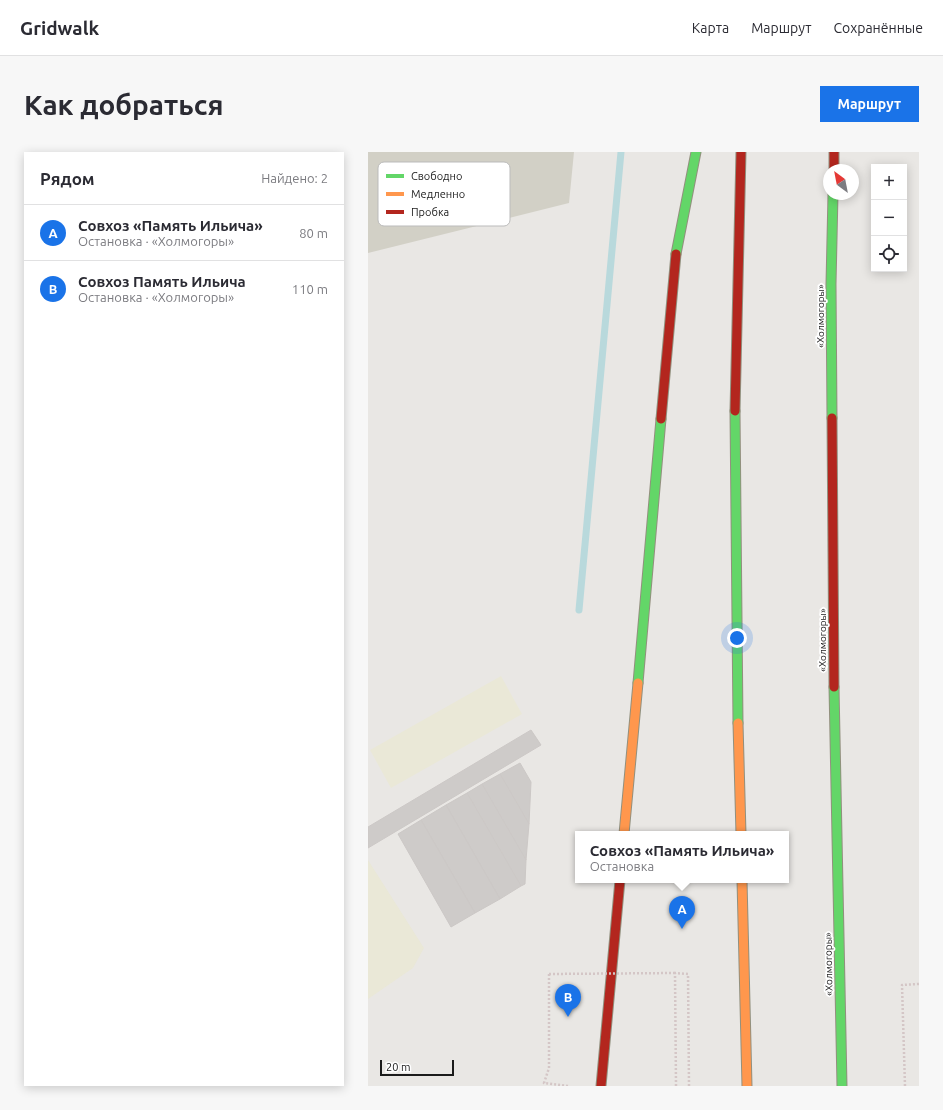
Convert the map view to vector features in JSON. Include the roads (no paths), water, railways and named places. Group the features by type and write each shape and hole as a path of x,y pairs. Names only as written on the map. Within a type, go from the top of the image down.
{"main road":[{"path":"624,831 677,246 696,152"},
{"path":"741,152 736,285 735,561 741,831"},
{"path":"834,152 834,164"},
{"name":"«Холмогоры»","path":"833,200 831,292 834,750 842,1086"},
{"path":"601,1086 620,883"},
{"path":"742,883 747,1086"}],"waterway":[{"path":"579,610 621,152"}],"place":[{"name":"Совхоз «Память Ильича»","path":"682,929"},
{"name":"Совхоз Память Ильича","path":"568,1017"}]}
